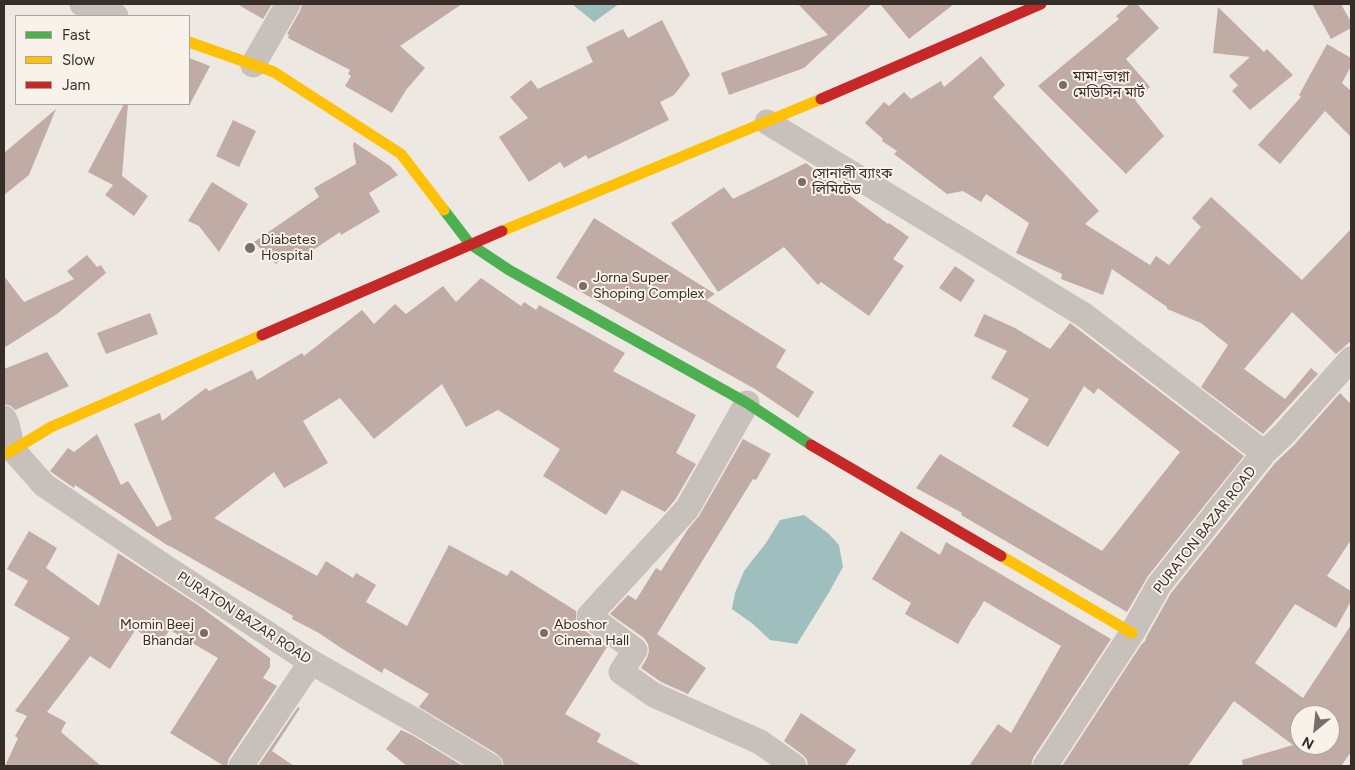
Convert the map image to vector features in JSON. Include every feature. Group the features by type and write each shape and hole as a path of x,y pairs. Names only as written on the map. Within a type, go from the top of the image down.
{"street":[{"path":"82,4 113,15"},
{"path":"253,65 288,4"},
{"path":"4,418 7,424 9,452 51,427 470,244 768,122 1041,4"},
{"path":"190,42 274,72 401,154 470,244 509,270 747,403 806,442 1132,633"},
{"path":"768,122 1084,315 1264,453"},
{"name":"PURATON BAZAR ROAD","path":"1045,766 1132,633 1159,585 1264,453 1283,435 1351,359"},
{"path":"747,403 687,509 589,616 635,650 621,672 654,695 760,742 794,766"},
{"name":"PURATON BAZAR ROAD","path":"9,452 44,484 310,662 419,723 490,766"},
{"path":"242,766 310,662"}],"water":[{"path":"572,4 619,4 594,22"},
{"path":"804,515 829,534 839,545 843,567 797,644 770,640 753,624 732,609 735,593 744,571 766,543 780,520"}],"building":[{"path":"237,4 272,4 263,19"},
{"path":"302,4 462,4 400,46 425,68 406,90 392,113 345,86 351,76 348,74 350,70 288,38 289,35 287,34"},
{"path":"798,4 872,4 804,68 729,95 721,73 828,35"},
{"path":"880,4 954,4 909,39"},
{"path":"1130,4 1137,4 1159,28 1126,59 1150,87 1135,100 1164,136 1126,174 1038,86 1119,19 1116,16"},
{"path":"1312,4 1341,4 1351,22 1351,28 1331,39"},
{"path":"1218,7 1264,52 1267,49 1293,75 1250,110 1232,91 1238,85 1229,76 1250,57 1213,53"},
{"path":"662,20 690,75 674,95 660,102 669,120 588,159 586,155 564,168 560,162 529,182 499,137 528,118 510,97 531,80 538,89 593,62 586,47 623,29 628,38"},
{"path":"1327,44 1351,58 1351,66 1342,83 1351,91 1351,137 1325,111 1280,164 1258,145 1301,97 1299,95"},
{"path":"981,56 1005,85 993,97 1099,211 1085,224 1150,265 1156,256 1169,265 1201,227 1192,218 1211,197 1302,280 1351,229 1351,341 1336,354 1292,312 1244,369 1285,399 1311,368 1318,374 1263,434 1201,387 1228,345 1201,323 1167,309 1167,307 1112,269 1103,295 1061,279 1062,274 1016,253 1029,223 986,194 981,202 963,191 947,194 894,154 897,151 882,141 883,139 865,123 884,102 889,106 904,92 911,99 941,81 944,87"},
{"path":"190,58 210,66 190,104"},
{"path":"123,105 128,105 122,176 148,196 134,216 105,195 113,185 88,172"},
{"path":"56,109 29,175 4,195 4,153"},
{"path":"233,120 256,131 239,167 216,156"},
{"path":"354,142 390,166 398,175 369,193 380,212 341,235 340,232 295,262 288,252 276,264 254,242 319,197 314,188 356,164"},
{"path":"806,163 888,224 909,237 893,259 904,266 869,316 821,282 818,285 784,247 718,292 671,223 724,187 733,199"},
{"path":"212,182 248,204 219,252 199,226 188,221"},
{"path":"594,218 715,294 706,300 786,350 776,367 814,392 798,418 755,389 556,278"},
{"path":"87,255 97,267 101,265 106,273 57,314 4,348 4,276 24,302 74,279 67,271"},
{"path":"955,266 975,280 961,302 939,288"},
{"path":"481,278 521,306 524,302 536,310 539,305 625,353 613,371 696,415 676,453 696,464 675,500 665,512 622,490 606,515 543,476 560,449 498,410 466,427 442,384 374,439 340,398 303,421 328,463 284,488 274,472 214,518 317,576 326,561 353,578 356,573 376,585 366,602 407,626 449,545 507,576 511,570 576,611 576,621 580,627 607,647 565,714 601,734 597,742 642,766 504,766 502,759 497,754 419,707 429,694 384,668 382,673 319,633 292,619 293,616 168,545 170,547 75,485 74,488 50,471 68,448 74,452 97,434 121,485 128,481 157,527 172,519 134,424 160,413 162,421 206,388 209,391 252,370 257,380 302,353 304,356 362,310 374,324 395,304 406,314 443,286 456,302"},
{"path":"150,313 158,334 106,354 97,333"},
{"path":"984,314 1015,328 1050,349 1070,323 1244,456 1148,576 1127,612 961,515 962,513 916,488 940,454 1102,551 1180,452 1098,388 1094,394 1084,386 1048,447 1012,426 1029,399 991,378 1007,351 974,336"},
{"path":"47,352 69,386 15,410 11,406 4,404 4,369"},
{"path":"1340,393 1351,404 1351,540 1327,576 1351,591 1351,601 1336,628 1295,604 1255,663 1303,698 1351,625 1351,752 1341,766 1243,766 1242,760 1290,746 1290,755 1340,755 1340,705 1290,705 1290,743 1234,701 1188,766 1062,766 1145,641 1171,593 1275,463 1294,445"},
{"path":"743,439 771,454 756,480 753,479 657,634 706,668 688,694 661,682 641,668 647,658 648,644 644,638 610,614 628,595 636,600 656,568 661,571 688,529 699,516"},
{"path":"29,531 57,548 46,568 99,606 118,553 198,605 270,658 270,667 263,678 277,686 229,758 227,766 224,766 170,733 218,658 170,630 157,646 136,629 110,669 90,656 47,712 66,722 61,732 101,766 5,766 18,738 15,736 27,716 15,711 70,638 14,605 28,581 7,569"},
{"path":"901,531 940,555 946,542 1111,639 1033,758 1031,766 969,766 998,724 1011,733 1061,646 984,601 958,644 905,614 911,603 872,579"},
{"path":"298,707 300,708 272,751 294,766 258,766"},
{"path":"801,713 856,750 845,766 808,766 807,760 803,755 784,741"},
{"path":"401,730 463,766 407,766 386,749"}],"traffic: fast":[{"path":"444,210 470,244 509,270 747,403 811,445"}],"traffic: slow":[{"path":"190,42 274,72 401,154 444,210"},
{"path":"502,231 821,99"},
{"path":"4,454 51,427 262,335"},
{"path":"1001,556 1132,633"}],"traffic: jam":[{"path":"821,99 1041,4"},
{"path":"262,335 502,231"},
{"path":"811,445 1001,556"}],"place":[{"name":"মামা-ভাগ্না মেডিসিন মার্ট","path":"1063,85"},
{"name":"সোনালী ব্যাংক লিমিটেড","path":"802,182"},
{"name":"Diabetes Hospital","path":"250,248"},
{"name":"Jorna Super Shoping Complex","path":"583,286"},
{"name":"Momin Beej Bhandar","path":"204,633"},
{"name":"Aboshor Cinema Hall","path":"544,633"}]}
